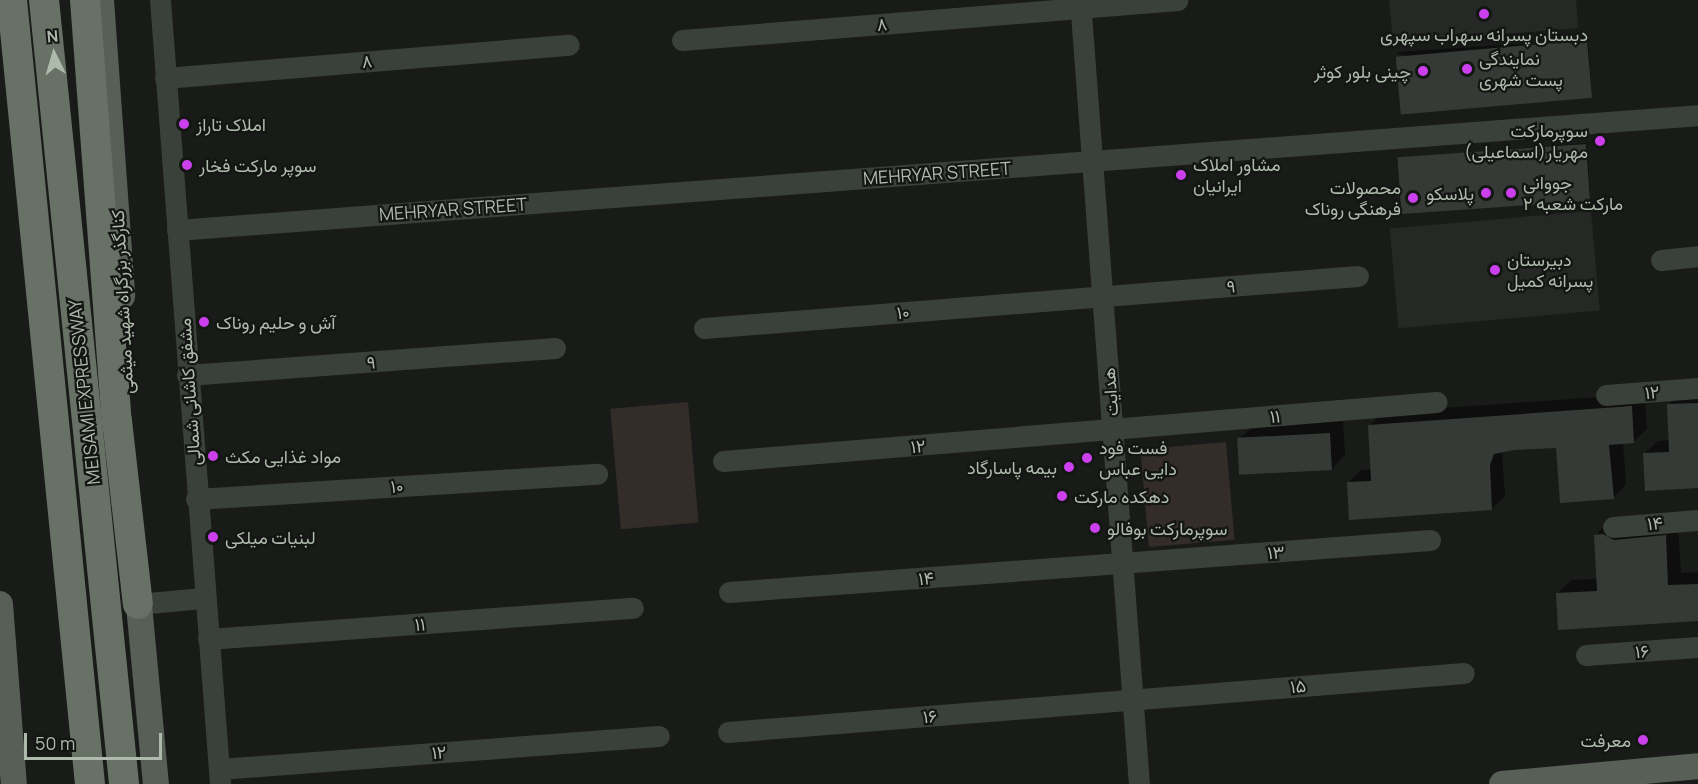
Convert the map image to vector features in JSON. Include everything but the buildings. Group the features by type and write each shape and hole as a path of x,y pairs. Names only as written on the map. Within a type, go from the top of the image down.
{"highway":[{"name":"MEISAMI EXPRESSWAY","path":"12,0 90,784"},
{"name":"MEISAMI EXPRESSWAY","path":"44,0 124,784"},
{"path":"85,0 117,421 138,604"}],"main road":[{"name":"کنارگذر بزرگراه شهید میثمی","path":"101,0 138,604 156,784"},
{"path":"0,604 1,644 14,784"},
{"path":"1502,784 1698,766"}],"street":[{"name":"مشفق کاشانی شمالی","path":"160,0 203,598 219,776"},
{"name":"۸","path":"682,40 1081,4 1177,0"},
{"name":"هدایت","path":"1081,4 1139,784"},
{"name":"۸","path":"165,78 569,45"},
{"name":"MEHRYAR STREET","path":"177,230 1698,115"},
{"path":"1661,260 1698,256"},
{"name":"۹","path":"1103,296 1358,276"},
{"name":"۱۰","path":"704,328 1103,296"},
{"name":"۹","path":"187,375 555,348"},
{"name":"۱۲","path":"1606,395 1698,388"},
{"name":"۱۱","path":"1113,430 1437,402"},
{"name":"۱۲","path":"723,461 1113,430"},
{"name":"۱۰","path":"196,499 597,474"},
{"name":"۱۴","path":"1612,527 1698,520"},
{"name":"۱۳","path":"1123,564 1430,540"},
{"name":"۱۴","path":"729,592 1123,564"},
{"path":"138,604 203,598"},
{"name":"۱۱","path":"208,639 633,608"},
{"name":"۱۶","path":"1586,656 1698,647"},
{"name":"۱۵","path":"1133,699 1464,673"},
{"name":"۱۶","path":"728,732 1133,699"},
{"name":"۱۲","path":"219,776 659,736"}],"shaded area":[{"name":"دبستان پسرانه سهراب سپهری","path":"1389,0 1576,0 1578,28 1393,43"},
{"name":"دبیرستان پسرانه کمیل","path":"1591,211 1600,311 1398,328 1390,229"},
{"path":"688,402 699,523 621,529 610,409"},
{"path":"1226,442 1235,540 1149,547 1140,449"}],"place":[{"name":"دبستان پسرانه سهراب سپهری","path":"1484,14"},
{"name":"نمایندگی پست شهری","path":"1467,69"},
{"name":"چینی بلور کوثر","path":"1423,71"},
{"name":"املاک تاراز","path":"184,124"},
{"name":"سوپرمارکت مهریار(اسماعیلی)","path":"1600,141"},
{"name":"سوپر مارکت فخار","path":"187,165"},
{"name":"مشاور املاک ایرانیان","path":"1181,175"},
{"name":"پلاسکو","path":"1486,193"},
{"name":"جووانی مارکت شعبه ۲","path":"1511,193"},
{"name":"محصولات فرهنگی روناک","path":"1413,198"},
{"name":"دبیرستان پسرانه کمیل","path":"1495,270"},
{"name":"آش و حلیم روناک","path":"204,322"},
{"name":"مواد غذایی مکث","path":"213,456"},
{"name":"فست فود دایی عباس","path":"1087,458"},
{"name":"بیمه پاسارگاد","path":"1069,467"},
{"name":"دهکده مارکت","path":"1062,496"},
{"name":"سوپرمارکت بوفالو","path":"1095,528"},
{"name":"لبنیات میلکی","path":"213,537"},
{"name":"معرفت","path":"1643,740"}]}
